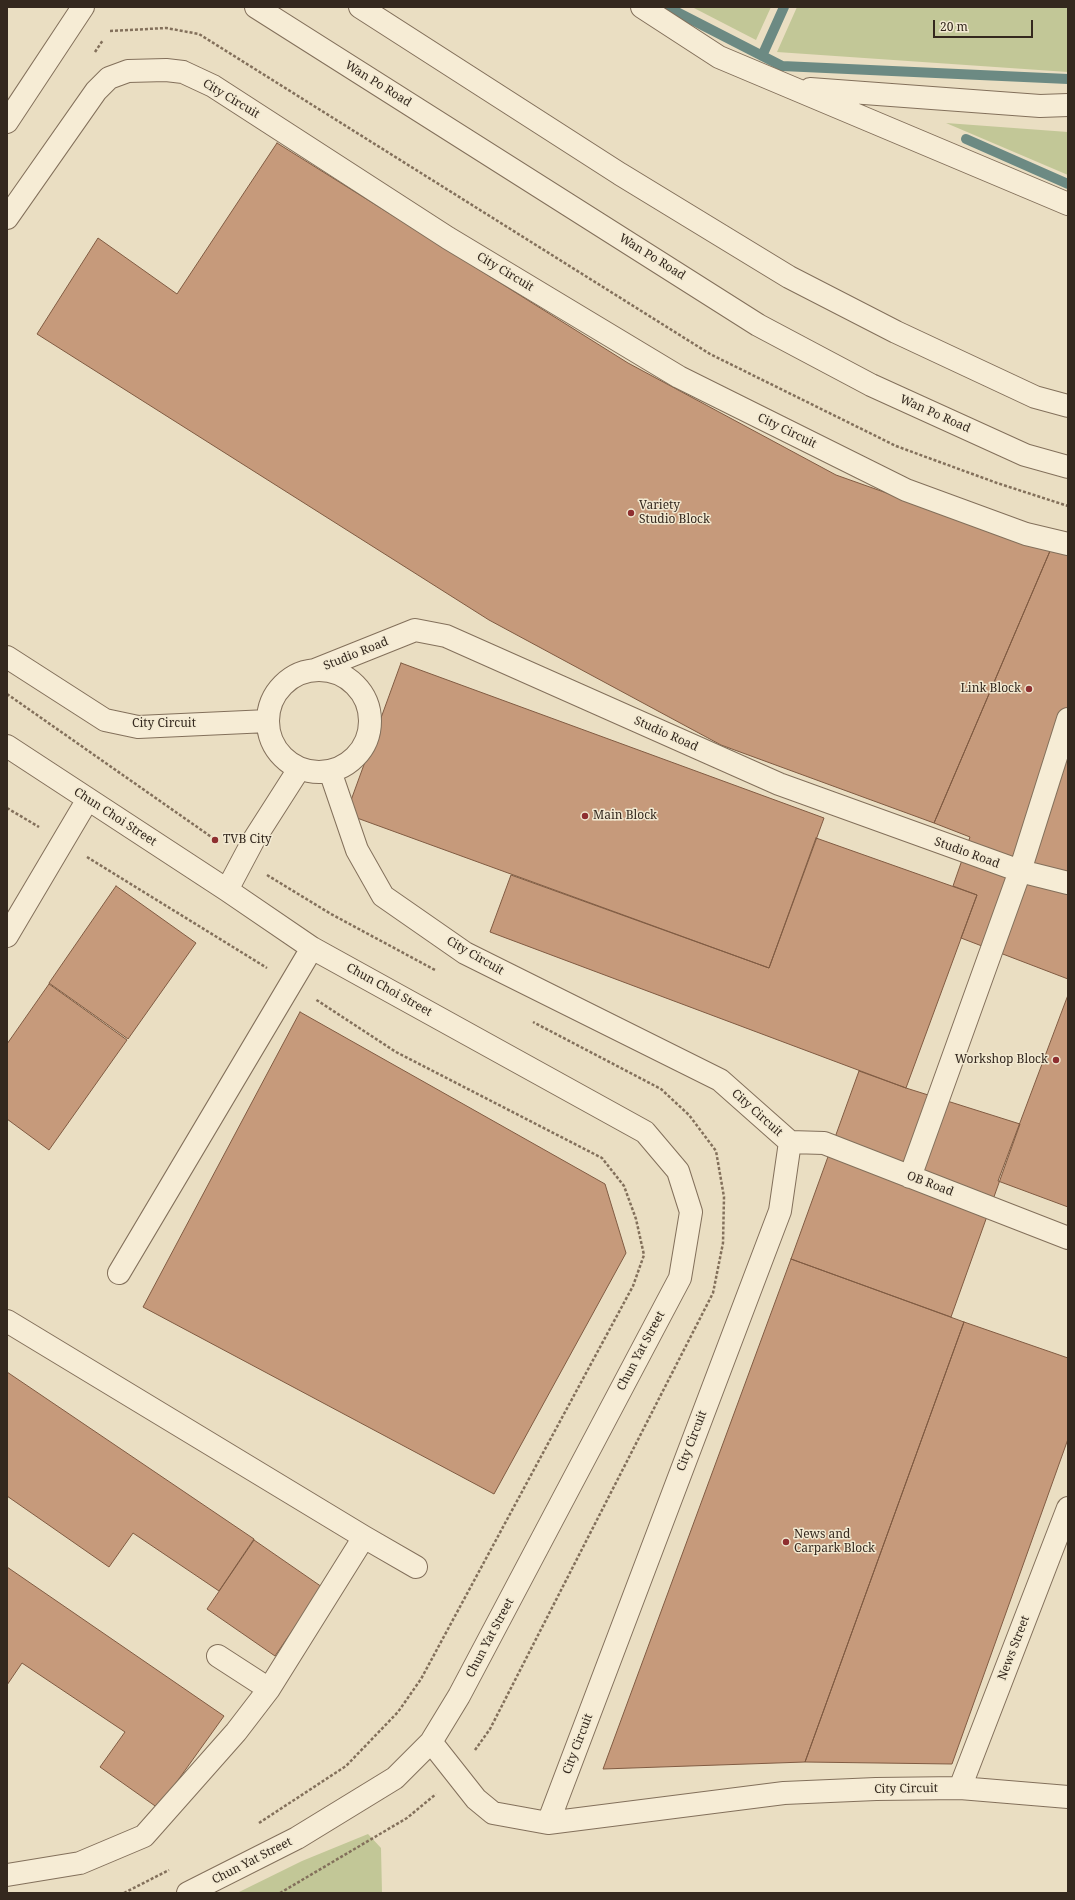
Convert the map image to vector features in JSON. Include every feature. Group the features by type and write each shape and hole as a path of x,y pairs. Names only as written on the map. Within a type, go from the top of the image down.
{"street":[{"path":"7,122 83,7"},
{"name":"Wan Po Road","path":"256,7 758,324 871,385 1025,455 1068,467"},
{"path":"360,7 620,174 789,277 896,332 1035,397 1068,406"},
{"path":"642,7 719,57 1068,204"},
{"name":"City Circuit","path":"7,218 96,91 109,78 128,71 166,70 183,72 213,86 448,238 679,378 906,490 1026,534 1068,544"},
{"path":"791,87 1040,106 1068,105"},
{"name":"Studio Road","path":"316,670 415,630 446,636 778,784 1020,872 1068,883"},
{"name":"City Circuit","path":"7,656 105,720 138,727 268,721"},
{"path":"316,670 328,671 340,675 350,682 365,701 369,714 366,739 361,750 342,767 330,771 314,772 299,769 286,761 276,750 269,736 268,721 274,696 282,686 303,672 316,670"},
{"path":"910,1177 1020,872 1068,719"},
{"name":"Chun Choi Street","path":"7,746 227,890 312,948 645,1132 678,1172 691,1212 680,1278"},
{"path":"227,890 253,841 299,769"},
{"name":"City Circuit","path":"330,771 357,850 383,896 466,953 720,1080 790,1142 780,1211 548,1822 784,1793 876,1789 960,1788 1068,1798"},
{"path":"7,936 88,799"},
{"path":"119,1273 312,948"},
{"name":"OB Road","path":"790,1142 824,1143 1068,1238"},
{"name":"Chun Yat Street","path":"188,1893 297,1838 395,1778 431,1742 460,1696 680,1278"},
{"path":"7,1321 416,1567"},
{"name":"News Street","path":"960,1788 1068,1508"},
{"path":"7,1875 80,1864 144,1836 236,1732 269,1689 364,1537"},
{"path":"218,1656 269,1689"},
{"path":"431,1742 457,1776 476,1798 493,1814 548,1822"}],"path":[{"path":"110,31 166,28 199,34 710,354 896,446 997,483 1068,506"},
{"path":"7,694 243,860 331,914 436,970"},
{"path":"7,808 291,983 396,1052 602,1158 624,1186 636,1218 644,1255 633,1286 421,1679 398,1712 346,1766 255,1826"},
{"path":"280,1893 407,1818 457,1776 490,1729 713,1293 723,1243 724,1197 716,1151 689,1115 661,1089 527,1018"},
{"path":"124,1893 172,1868"}],"green space":[{"path":"692,7 771,7 756,40"},
{"path":"797,7 1068,7 1068,72 777,52"},
{"path":"946,123 1068,132 1068,175"},
{"path":"368,1834 381,1848 382,1893 237,1893 302,1861"}],"building":[{"name":"Variety Studio Block","path":"277,143 628,363 836,475 1050,551 934,823 721,745 489,620 37,334 98,238 177,294"},
{"name":"Link Block","path":"1050,551 1068,555 1068,979 961,938 977,895 953,886 970,837 934,823"},
{"name":"Main Block","path":"401,663 824,818 769,968 346,814"},
{"path":"816,838 977,895 906,1088 490,932 511,875 769,968"},
{"path":"116,886 196,943 128,1039 49,983"},
{"path":"49,984 127,1040 49,1150 7,1119 7,1044"},
{"name":"Workshop Block","path":"1068,995 1068,1207 998,1181"},
{"path":"300,1012 605,1184 626,1253 494,1494 143,1307"},
{"path":"859,1071 906,1088 1020,1124 951,1317 791,1259"},
{"name":"News and Carpark Block","path":"791,1259 964,1322 805,1762 603,1769"},
{"name":"News and Carpark Block","path":"964,1322 1068,1358 1068,1439 952,1764 805,1762"},
{"path":"7,1372 254,1539 219,1591 133,1533 109,1567 7,1496"},
{"path":"254,1540 322,1587 275,1656 207,1609"},
{"path":"7,1567 224,1716 158,1808 100,1767 125,1732 22,1663 7,1685"}],"waterway":[{"path":"667,7 782,66 1068,79"},
{"path":"762,56 784,7"},
{"path":"966,139 1068,184"}],"place":[{"name":"Variety Studio Block","path":"631,513"},
{"name":"Link Block","path":"1029,689"},
{"name":"Main Block","path":"585,816"},
{"name":"TVB City","path":"215,840"},
{"name":"Workshop Block","path":"1056,1060"},
{"name":"News and Carpark Block","path":"786,1542"}]}
